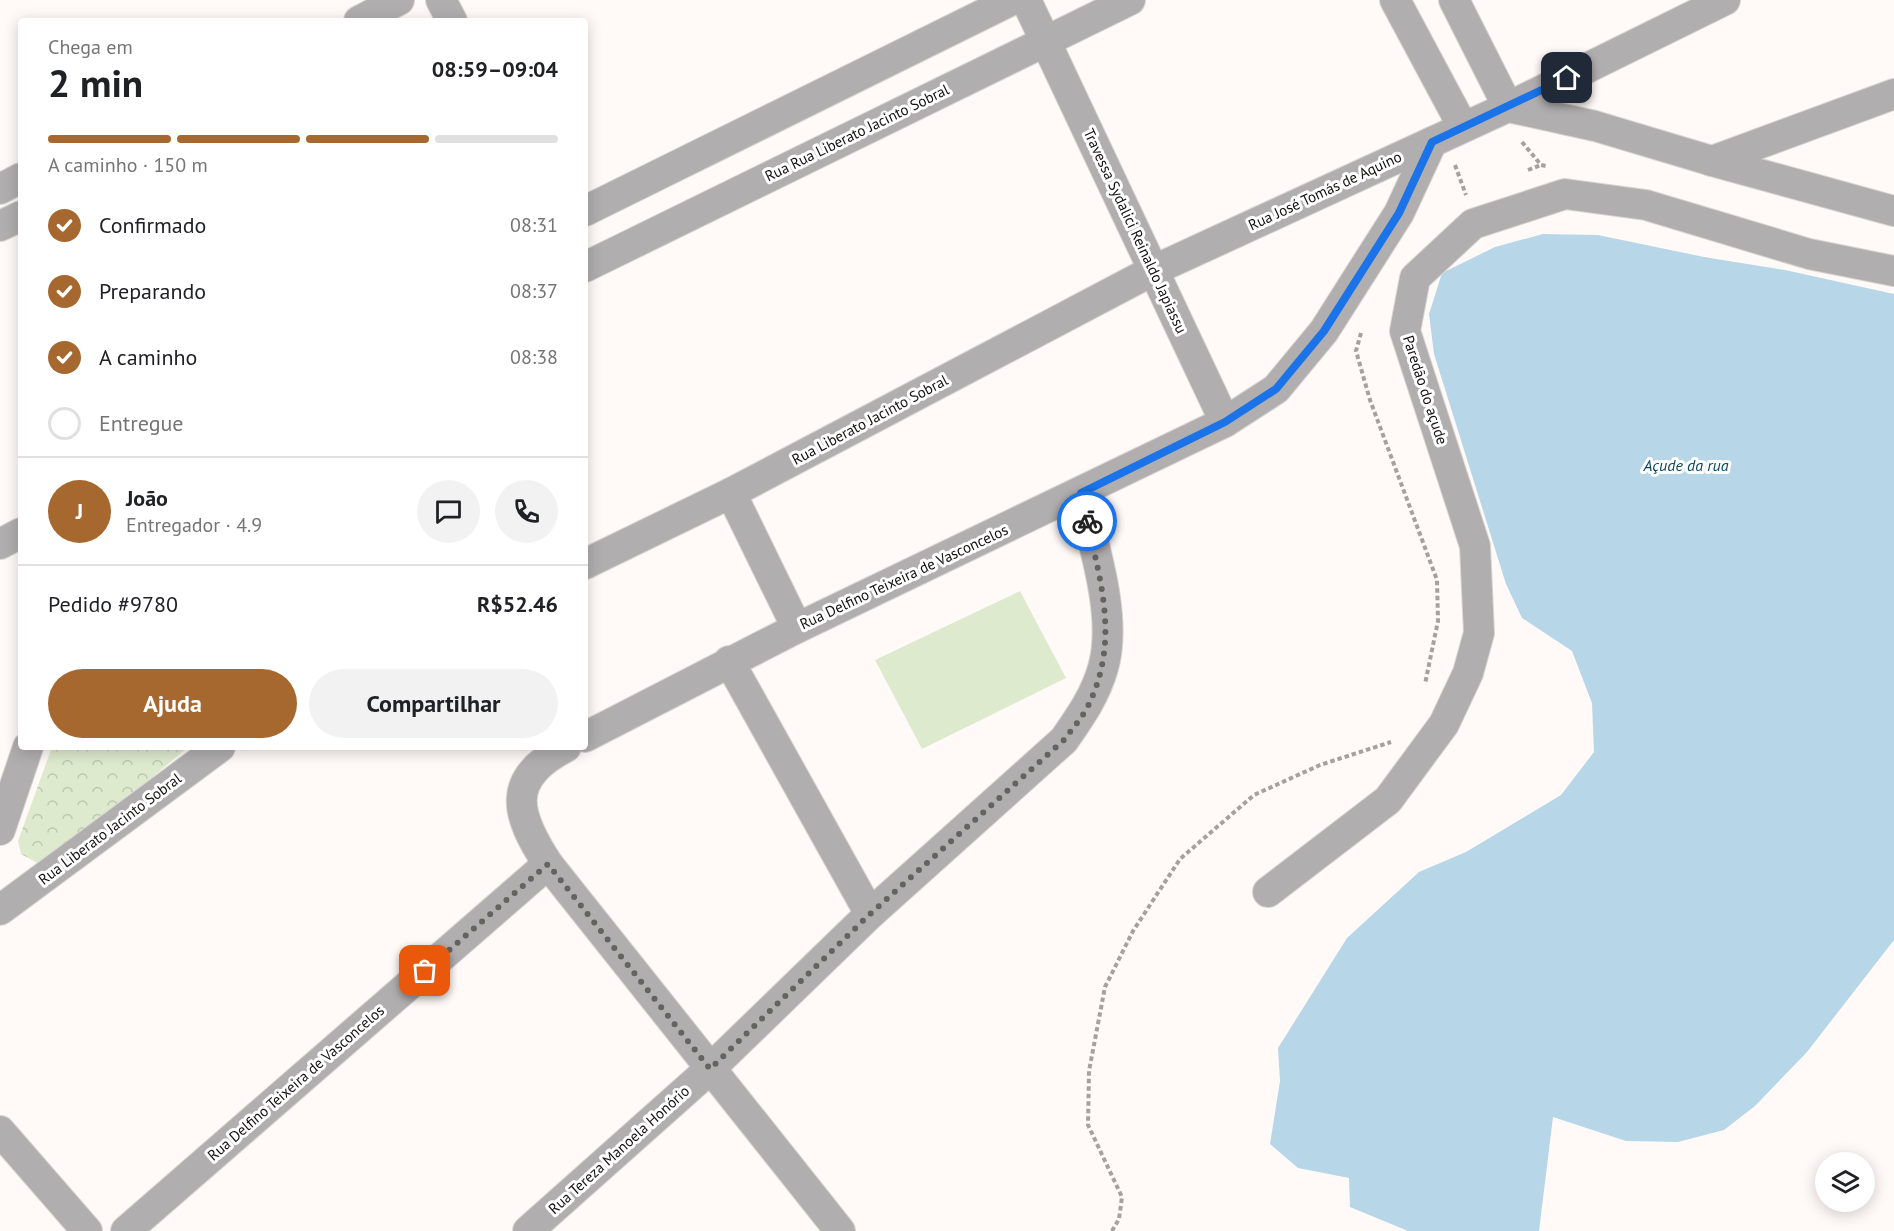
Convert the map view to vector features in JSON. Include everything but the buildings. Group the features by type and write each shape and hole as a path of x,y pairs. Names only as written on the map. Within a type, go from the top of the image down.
{"street":[{"path":"365,18 399,0"},
{"path":"441,0 450,18"},
{"path":"588,210 1012,0"},
{"name":"Travessa Sydalici Reinaldo Japiassu","path":"1026,0 1047,40 1152,271 1225,422"},
{"name":"Rua Rua Liberato Jacinto Sobral","path":"588,266 1130,0"},
{"path":"1395,0 1447,135"},
{"path":"1454,0 1508,107 1595,126 1894,211"},
{"name":"Rua José Tomás de Aquino","path":"1152,271 1508,107 1725,0"},
{"path":"1712,161 1894,94"},
{"name":"Rua Delfino Teixeira de Vasconcelos","path":"588,735 796,627 1081,493 1225,422 1276,389 1324,331 1447,135"},
{"path":"0,189 18,180"},
{"name":"Paredão do açude","path":"1268,892 1388,800 1444,724 1468,673 1479,633 1475,546 1405,331 1415,278 1473,224 1565,194 1646,205 1809,254 1894,271"},
{"path":"0,226 18,217"},
{"name":"Rua Liberato Jacinto Sobral","path":"588,563 731,493 1152,271"},
{"path":"731,493 796,627"},
{"name":"Rua Tereza Manoela Honório","path":"528,1231 710,1069 870,914 1064,740 1087,708 1104,667 1107,628 1102,587 1081,493"},
{"path":"0,544 18,535"},
{"path":"729,661 870,914"},
{"path":"0,830 27,750"},
{"name":"Rua Liberato Jacinto Sobral","path":"0,910 216,750"},
{"path":"560,750 544,759 528,780 520,801 523,818 532,839 548,864 840,1231"},
{"name":"Rua Delfino Teixeira de Vasconcelos","path":"126,1231 548,864"},
{"path":"0,1131 87,1231"}],"path":[{"path":"1447,135 1467,197 1459,203"},
{"path":"1362,332 1356,351 1370,400 1437,580 1438,621 1423,689"},
{"path":"1112,1231 1119,1219 1122,1197 1088,1125 1089,1071 1105,987 1133,931 1180,859 1254,795 1320,765 1402,738"}],"green space":[{"path":"1020,591 1066,678 922,749 875,660"},
{"path":"51,750 184,750 54,861 39,864 21,854 18,841"}],"water":[{"name":"Açude da rua","path":"1543,234 1598,235 1704,257 1785,270 1894,294 1894,940 1807,1052 1755,1106 1724,1130 1678,1142 1626,1141 1553,1117 1539,1231 1408,1231 1350,1207 1349,1178 1298,1168 1270,1144 1280,1081 1278,1048 1347,938 1419,872 1466,852 1561,795 1594,752 1592,703 1572,651 1522,618 1506,584 1434,354 1429,314 1442,273 1495,247"}],"way so far":[{"path":"425,971 548,864 710,1069 870,914 1064,740 1087,708 1104,667 1107,628 1102,587 1087,521"}],"route":[{"path":"1087,521 1081,493 1225,422 1276,389 1324,331 1399,213 1432,142 1567,78"}]}
